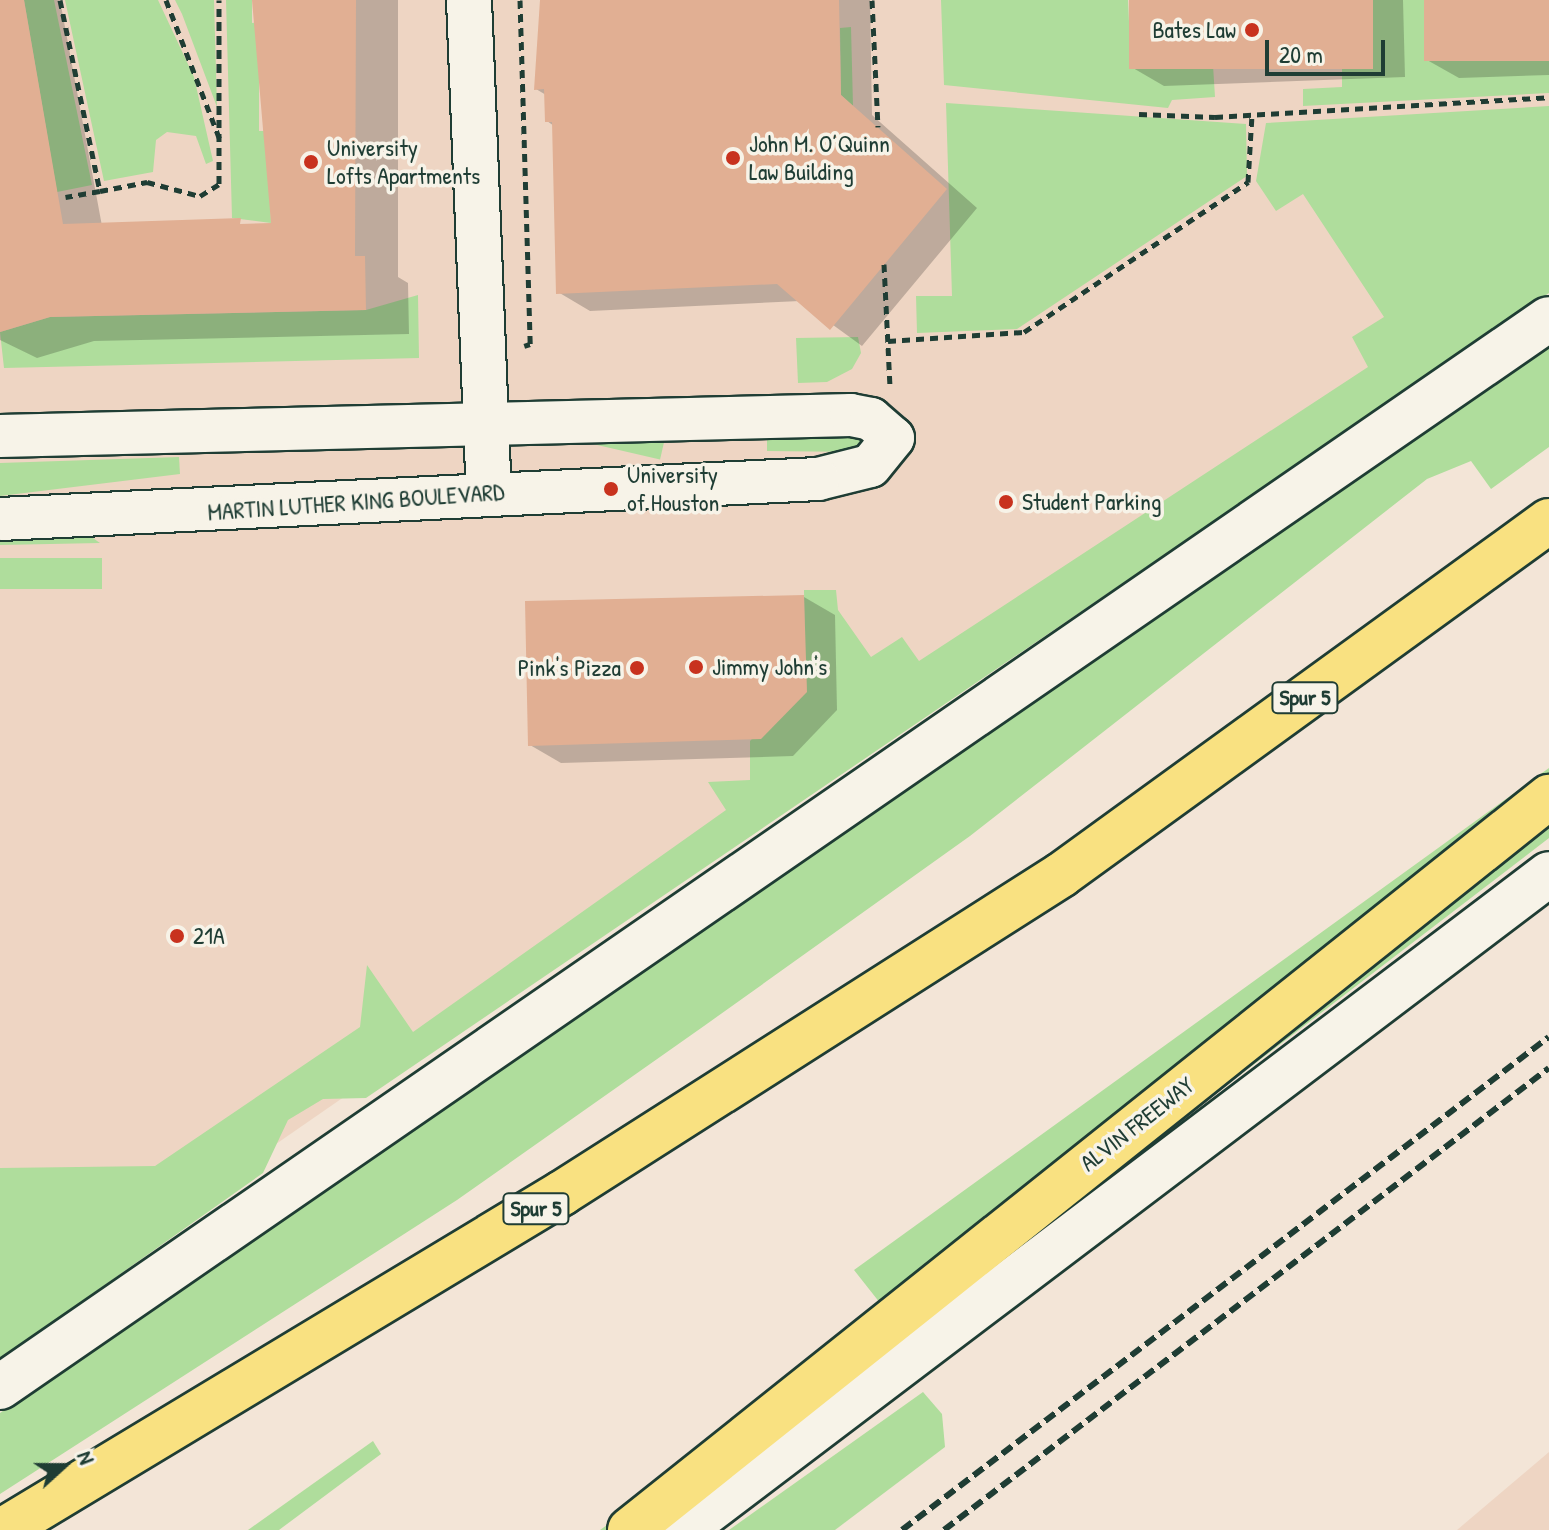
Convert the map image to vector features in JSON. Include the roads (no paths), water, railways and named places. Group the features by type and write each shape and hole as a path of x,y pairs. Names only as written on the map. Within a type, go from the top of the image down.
{"highway":[{"name":"Spur 5","path":"3,1530 562,1193 1061,875 1549,521"},
{"name":"ALVIN FREEWAY","path":"630,1530 724,1450 1549,797"}],"main road":[{"path":"469,0 489,427 489,491"},
{"path":"0,1387 1549,319"},
{"path":"683,1530 1549,874"}],"street":[{"name":"MARTIN LUTHER KING BOULEVARD","path":"0,519 239,512 489,491 843,475 870,466 893,438 871,419 851,415 699,421"},
{"path":"0,436 699,421 701,482"}],"railway":[{"path":"902,1530 1549,1037"},
{"path":"944,1530 1549,1068"}],"place":[{"name":"Bates Law","path":"1252,30"},
{"name":"John M. O’Quinn Law Building","path":"733,158"},
{"name":"University Lofts Apartments","path":"311,162"},
{"name":"University of Houston","path":"611,489"},
{"name":"Student Parking","path":"1006,502"},
{"name":"Jimmy John's","path":"696,667"},
{"name":"Pink's Pizza","path":"637,668"},
{"name":"21A","path":"177,936"}]}
